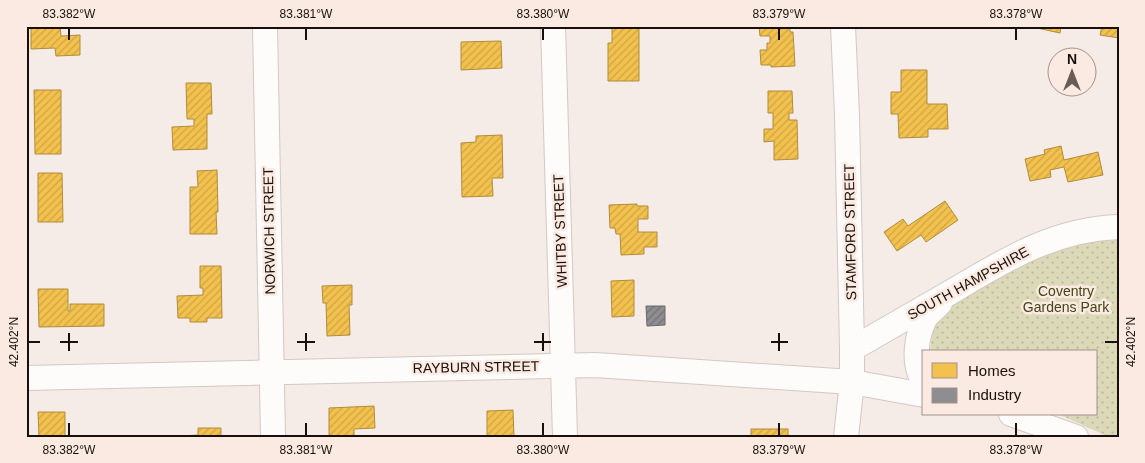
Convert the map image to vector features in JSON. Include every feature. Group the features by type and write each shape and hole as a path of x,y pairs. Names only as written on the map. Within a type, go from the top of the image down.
{"street":[{"name":"NORWICH STREET","path":"265,26 273,437"},
{"name":"WHITBY STREET","path":"554,26 565,437"},
{"name":"STAMFORD STREET","path":"843,26 847,115 852,349 852,382 846,437"},
{"name":"SOUTH HAMPSHIRE","path":"852,349 1004,260 1032,246 1069,234 1119,227"},
{"path":"922,377 917,366 916,353 920,332 927,317 952,291"},
{"name":"RAYBURN STREET","path":"26,378 595,365 852,382 922,395"},
{"path":"1017,416 1076,437"}],"green space":[{"name":"Coventry Gardens Park","path":"1119,234 1119,437 1109,437 1062,416 1098,416 1098,350 930,350 932,333 939,313 957,298 1057,245"}],"building: Homes":[{"path":"31,26 60,26 61,36 80,35 80,55 56,56 55,48 31,49"},
{"path":"612,26 639,26 639,81 608,81 608,43 612,43"},
{"path":"759,26 790,26 790,32 793,32 795,66 771,67 771,65 761,65 760,50 767,50 770,36 760,36"},
{"path":"1028,26 1061,26 1060,33"},
{"path":"1102,26 1119,26 1119,38 1100,35"},
{"path":"501,41 502,68 461,70 461,42"},
{"path":"901,70 927,70 927,104 947,104 948,129 928,129 928,137 899,138 898,114 891,114 891,92 901,92"},
{"path":"186,83 211,83 212,114 207,114 207,149 173,150 172,127 194,126 194,119 187,119"},
{"path":"34,90 61,90 61,154 35,154"},
{"path":"768,91 792,91 793,113 789,113 789,120 797,120 798,159 774,160 774,141 764,142 764,129 773,129 773,113 768,113"},
{"path":"502,135 503,178 492,178 493,196 462,197 461,143 476,142 476,136"},
{"path":"1061,146 1064,160 1098,152 1103,175 1068,182 1064,167 1050,170 1051,177 1030,181 1025,159 1045,154 1044,150"},
{"path":"217,170 217,234 190,234 190,187 198,187 197,171"},
{"path":"38,173 62,173 63,222 38,222"},
{"path":"945,201 958,220 926,242 921,235 897,251 884,232 903,219 908,226"},
{"path":"637,204 637,206 648,206 648,219 638,219 638,232 657,232 657,247 644,247 644,254 621,255 620,234 616,234 615,228 610,228 609,205"},
{"path":"200,266 221,266 222,318 207,318 207,322 190,322 190,318 178,318 177,296 203,295 203,288 200,288"},
{"path":"634,280 634,316 612,317 611,281"},
{"path":"352,285 352,305 349,305 350,335 327,336 326,303 323,303 322,286"},
{"path":"38,289 68,289 68,311 70,311 70,304 104,304 104,326 39,327"},
{"path":"374,406 375,428 354,429 354,437 329,437 329,408"},
{"path":"513,410 514,437 487,437 487,411"},
{"path":"38,412 65,412 65,437 39,437"},
{"path":"198,428 221,428 221,437 165,437 198,435"},
{"path":"751,429 788,429 788,437 751,437"}],"building: Industry":[{"path":"646,306 665,306 665,325 647,326"}]}
